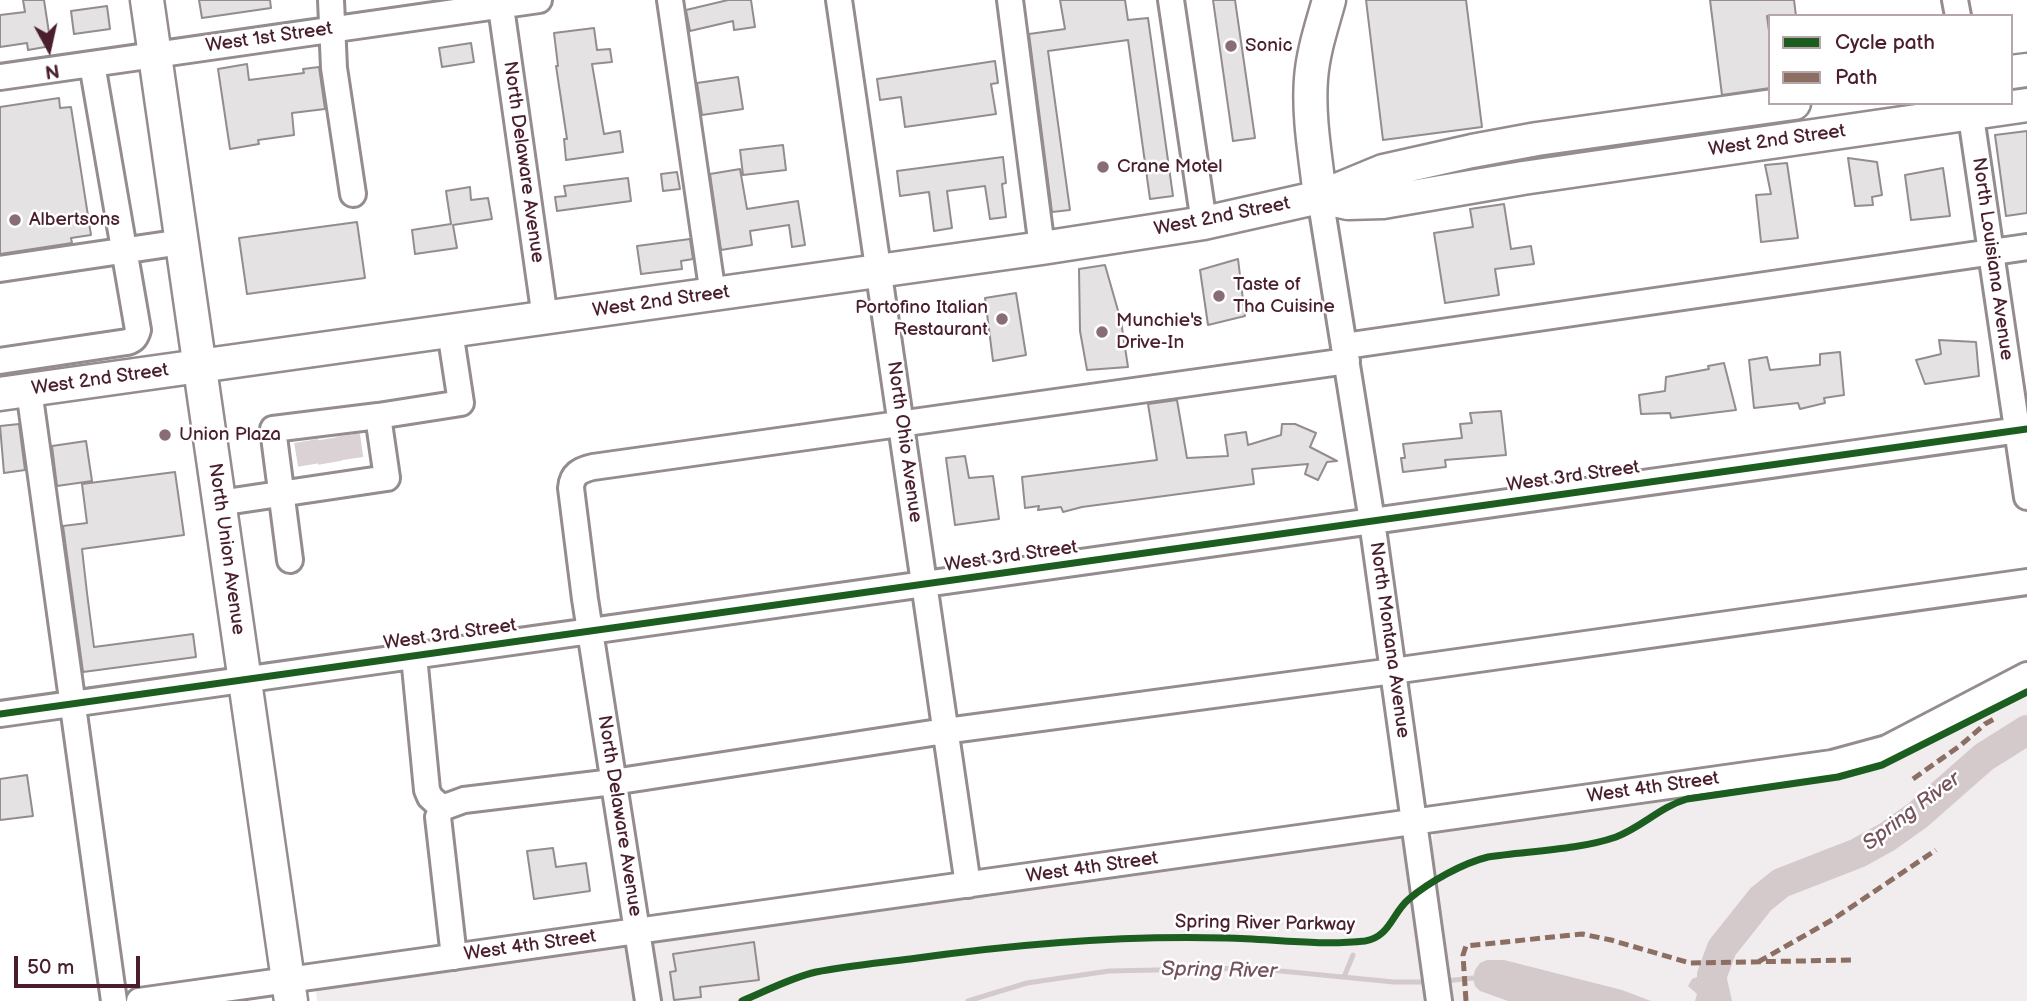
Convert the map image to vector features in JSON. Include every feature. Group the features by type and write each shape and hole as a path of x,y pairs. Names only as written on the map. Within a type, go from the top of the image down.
{"main road":[{"name":"North Union Avenue","path":"147,0 290,991"},
{"path":"1320,197 1311,81 1315,51 1329,0"},
{"name":"West 2nd Street","path":"14,392 713,295 1204,223 1320,197 1358,180 1423,161 1536,139 1781,105"},
{"name":"West 2nd Street","path":"1320,197 1349,203 1383,202 1970,108 2027,105"}],"street":[{"path":"331,0 334,68 353,194"},
{"name":"West 1st Street","path":"0,77 501,3 539,0"},
{"path":"670,0 713,295"},
{"name":"North Ohio Avenue","path":"839,0 968,885"},
{"path":"1010,0 1042,248"},
{"path":"1171,0 1204,223"},
{"name":"North Delaware Avenue","path":"501,3 545,318"},
{"path":"0,361 133,340 138,330 92,64"},
{"name":"North Louisiana Avenue","path":"1970,108 1991,252 2022,430 2027,497"},
{"name":"North Montana Avenue","path":"1320,197 1372,521 1439,1001"},
{"path":"0,269 181,242"},
{"path":"901,423 2027,247"},
{"path":"290,560 273,429 325,431 378,416 461,403 450,331"},
{"path":"14,392 72,704 114,1001"},
{"path":"219,503 282,494 334,480 387,478 378,416"},
{"name":"North Delaware Avenue","path":"648,1001 591,632 571,480 582,470 901,423"},
{"name":"West 3rd Street","path":"0,714 2022,430"},
{"path":"454,957 438,817 442,808 464,800 614,782 945,731 2027,582"},
{"path":"414,656 427,790 430,797 442,808"},
{"name":"West 4th Street","path":"139,1001 290,991 454,957 1851,758 1898,742 2027,675"}],"shaded area":[{"path":"2027,686 2027,1001 1451,1001 1430,854 1433,835 1440,830 1830,773"},
{"path":"1415,821 1437,1001 317,1001 314,977"},
{"path":"1487,960 1504,960 1622,990 1651,1001 1508,1001 1480,991 1475,986 1475,970 1480,963"},
{"path":"1726,974 1732,1001 1695,1001 1697,994 1688,986 1692,979 1702,975"}],"building":[{"path":"23,0 44,0 51,46 28,50 27,43 0,47 0,15 25,12"},
{"path":"199,0 270,0 271,8 202,18"},
{"path":"728,0 751,0 755,27 734,30 733,21 690,31 686,10"},
{"path":"1060,0 1125,0 1128,20 1148,18 1173,196 1150,199 1128,40 1048,51 1070,210 1052,212 1029,34 1065,29"},
{"path":"1213,0 1235,0 1255,138 1233,141"},
{"path":"1366,0 1466,0 1482,127 1383,140"},
{"path":"1710,0 1794,0 1796,14 1767,16 1768,88 1722,95"},
{"path":"107,6 110,29 74,34 71,11"},
{"path":"594,28 597,50 610,49 612,62 592,64 604,134 620,131 623,152 566,160 564,139 567,139 554,33"},
{"path":"471,43 474,62 442,67 439,48"},
{"path":"995,61 998,83 991,84 996,114 905,127 901,97 880,100 877,79"},
{"path":"247,64 249,80 304,73 303,69 319,67 325,109 292,113 294,135 258,140 259,144 230,149 218,69"},
{"path":"738,77 743,109 702,115 697,83"},
{"path":"59,98 60,108 71,107 91,235 71,238 72,243 0,254 0,107"},
{"path":"2027,131 2027,213 2006,216 1995,135"},
{"path":"783,145 786,170 743,175 740,150"},
{"path":"1003,157 1006,183 1002,184 1006,217 990,219 985,186 947,191 952,228 934,231 929,192 900,196 897,171"},
{"path":"1848,158 1877,162 1882,195 1872,197 1873,205 1855,206"},
{"path":"1787,163 1798,238 1761,242 1756,195 1771,194 1765,165"},
{"path":"1943,168 1950,216 1911,220 1905,175"},
{"path":"740,169 747,209 798,201 805,245 792,247 789,225 750,231 752,245 721,250 710,174"},
{"path":"677,172 680,189 663,191 661,174"},
{"path":"628,178 631,201 557,211 555,197 566,196 564,186"},
{"path":"470,187 471,200 488,198 492,219 453,225 457,248 415,254 412,230 451,224 446,191"},
{"path":"1504,204 1511,249 1531,246 1534,264 1495,269 1499,295 1445,303 1434,233 1473,227 1470,209"},
{"path":"357,222 365,278 247,294 239,238"},
{"path":"690,239 693,259 681,261 682,269 641,274 637,246"},
{"path":"1238,259 1245,316 1208,325 1200,270"},
{"path":"1105,265 1121,321 1128,367 1087,370 1080,331 1079,269"},
{"path":"1016,293 1026,355 993,361 985,298"},
{"path":"1939,340 1976,342 1979,376 1925,384 1916,360 1941,354"},
{"path":"1840,352 1844,395 1824,398 1825,403 1800,409 1798,403 1754,408 1749,360 1767,357 1770,370 1820,365 1820,354"},
{"path":"1724,363 1736,410 1671,418 1670,413 1641,414 1639,395 1665,391 1666,377 1709,369 1708,366"},
{"path":"1177,400 1187,458 1228,456 1225,435 1246,432 1248,445 1281,435 1282,424 1295,424 1316,433 1310,447 1337,461 1327,462 1318,480 1305,474 1308,464 1252,469 1254,484 1082,507 1063,512 1061,507 1038,510 1039,506 1025,508 1022,477 1157,460 1148,404"},
{"path":"1501,411 1506,455 1445,460 1446,467 1403,472 1403,444 1462,438 1460,424 1472,423 1470,413"},
{"path":"19,424 25,470 4,473 0,426"},
{"path":"86,441 92,481 57,486 52,446"},
{"path":"965,456 969,478 993,476 999,519 955,525 946,458"},
{"path":"175,472 184,535 82,549 94,647 193,634 196,657 83,672 63,526 87,523 82,484"},
{"path":"27,775 33,816 0,820 0,779"},
{"path":"553,848 556,867 586,863 590,891 534,899 527,851"},
{"path":"754,942 759,980 700,987 701,997 674,1000 670,972 676,971 673,954"}],"waterway":[{"name":"Spring River","path":"1712,975 1722,948 1761,899 1781,883 1858,853 1887,837 1918,815 1984,757 2027,730"},
{"path":"1344,977 1353,955"},
{"name":"Spring River","path":"968,1001 1027,983 1109,971 1250,968 1394,982 1431,982"},
{"name":"Spring River","path":"1445,981 1473,978"}],"tunnel":[{"path":"348,435 353,470"},
{"path":"326,439 332,474"},
{"path":"306,441 312,477"}],"marked path":[{"path":"1913,779 1994,719"},
{"path":"1758,962 1832,920 1936,850"},
{"path":"1466,1001 1463,955 1466,946 1582,934 1690,963 1854,960"}],"cycle path":[{"path":"0,714 2027,429"},
{"name":"Spring River Parkway","path":"742,1001 787,981 816,972 1028,945 1187,937 1313,943 1365,941 1380,935 1403,905 1417,893 1468,864 1488,857 1570,847 1616,837 1687,799 1838,777 1882,765 2027,692"}],"place":[{"name":"Sonic","path":"1231,46"},
{"name":"Crane Motel","path":"1103,167"},
{"name":"Albertsons","path":"15,220"},
{"name":"Taste of Tha Cuisine","path":"1219,296"},
{"name":"Portofino Italian Restaurant","path":"1002,319"},
{"name":"Munchie's Drive-In","path":"1102,332"},
{"name":"Union Plaza","path":"165,435"}]}
